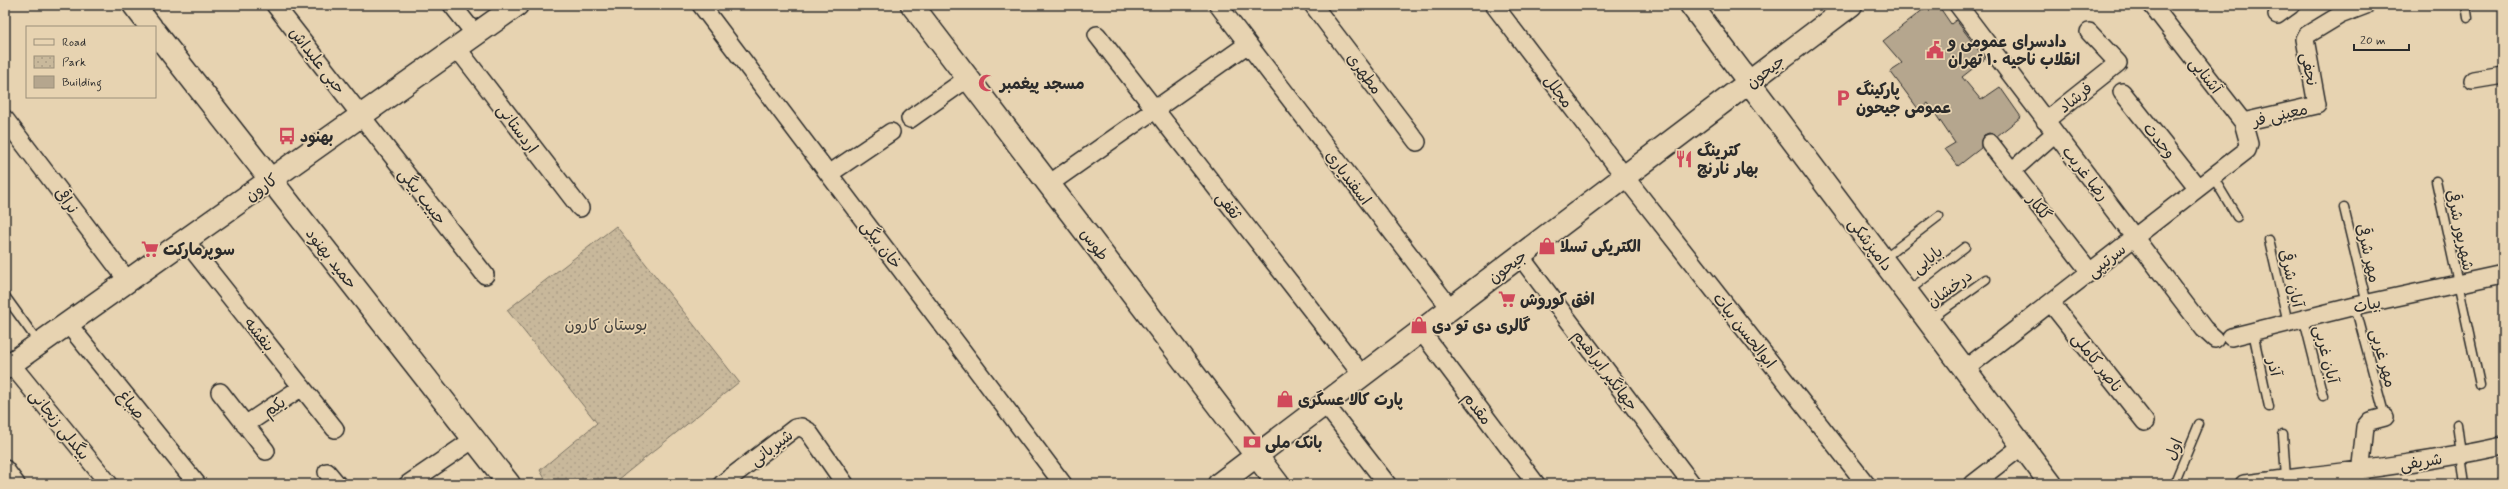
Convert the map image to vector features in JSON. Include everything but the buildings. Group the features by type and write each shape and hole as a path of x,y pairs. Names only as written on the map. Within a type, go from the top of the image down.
{"main road":[{"path":"134,5 150,26"},
{"name":"کارون","path":"8,366 517,5"},
{"name":"طوس","path":"912,5 1278,484"},
{"name":"دامپزشکی","path":"1691,5 2051,484"},
{"name":"جیحون","path":"1219,484 1851,5"},
{"name":"حمید بهنود","path":"156,33 509,484"}],"street":[{"name":"حبی علیداش","path":"274,5 361,116"},
{"path":"452,5 475,34"},
{"name":"خان بیگی","path":"701,5 1063,484"},
{"name":"اسفندیاری","path":"1218,5 1451,309"},
{"name":"مطهری","path":"1313,5 1417,142"},
{"name":"مجلل","path":"1494,5 1625,177"},
{"name":"رضا غریب","path":"1958,5 2050,127 2136,237 2204,329 2223,338"},
{"name":"آشنایی","path":"2152,5 2243,122 2249,144 2247,150"},
{"path":"2277,15 2290,5"},
{"path":"2336,10 2366,5"},
{"name":"نجفی","path":"2317,105 2305,40 2307,35 2336,10"},
{"name":"فرشاد","path":"2012,170 2050,127 2106,72 2118,63 2090,32"},
{"name":"ثقفی","path":"1097,35 1362,375"},
{"path":"1049,184 1248,44"},
{"name":"اردستانی","path":"457,48 580,208"},
{"path":"2473,80 2503,75"},
{"path":"910,119 968,78"},
{"name":"وحدت","path":"2122,92 2198,188"},
{"name":"معینی فر","path":"2243,122 2317,105"},
{"name":"حبیب بیگی","path":"361,116 485,275"},
{"name":"نراقی","path":"5,119 128,281"},
{"path":"830,174 891,132"},
{"name":"گلکار","path":"1990,143 2090,272"},
{"name":"سرتیپی","path":"1965,369 2247,150"},
{"name":"ابوالحسن بیات","path":"1625,177 1866,484"},
{"name":"بنفشه","path":"186,240 335,429"},
{"name":"جهانگیر ابراهیم","path":"1520,256 1692,484"},
{"name":"بیات","path":"2223,338 2361,305 2503,274"},
{"name":"ناصر کاملی","path":"2051,303 2145,422"},
{"name":"صباغ","path":"68,324 196,484"},
{"name":"مقدم","path":"1421,331 1536,484"},
{"name":"بیگدلی زنجانی","path":"8,366 109,484"},
{"name":"یکم","path":"246,425 302,387"},
{"name":"یکم","path":"220,392 266,451"},
{"path":"1325,404 1387,484"},
{"path":"2359,477 2367,424 2385,416"},
{"name":"شیربانی","path":"722,484 795,428 801,427 808,430 845,484"},
{"path":"408,484 474,439"},
{"path":"1973,484 2022,446"},
{"name":"شریفی","path":"2244,484 2286,478 2323,480 2359,477 2503,446"},
{"path":"5,470 16,484"}],"lane":[{"path":"2466,5 2468,18"},
{"path":"2213,177 2237,217"},
{"name":"شهریور شرقی","path":"2436,181 2480,385"},
{"name":"مهر شرقی","path":"2344,208 2361,305"},
{"path":"1882,259 1939,216"},
{"name":"آبان شرقی","path":"2269,240 2296,321"},
{"name":"بابایی","path":"1907,292 1965,247"},
{"name":"درخشان","path":"1928,320 1986,279"},
{"path":"5,296 39,344"},
{"name":"مهر غربی","path":"2361,305 2385,416"},
{"name":"آبان غربی","path":"2296,321 2323,396"},
{"name":"آذر","path":"2253,332 2269,407"},
{"name":"اول","path":"2174,484 2199,424"},
{"path":"2457,424 2465,484"},
{"path":"2283,435 2286,478"}],"green space":[{"name":"بوستان کارون","path":"616,226 739,382 613,484 548,484 540,470 597,423 507,310"}],"place":[{"name":"دادسرای عمومی و انقلاب ناحیه ۱۰ تهران","path":"1935,50"},
{"name":"مسجد پیغمبر","path":"987,83"},
{"name":"پارکینگ عمومی جیحون","path":"1843,98"},
{"name":"بهنود","path":"287,136"},
{"name":"کترینگ بهار نارنج","path":"1684,159"},
{"name":"الکتریکی تسلا","path":"1547,246"},
{"name":"سوپرمارکت","path":"150,249"},
{"name":"افق کوروش","path":"1507,299"},
{"name":"گالری دی تو دی","path":"1419,325"},
{"name":"پارت کالا عسگری","path":"1285,399"},
{"name":"بانک ملی","path":"1252,442"}]}
